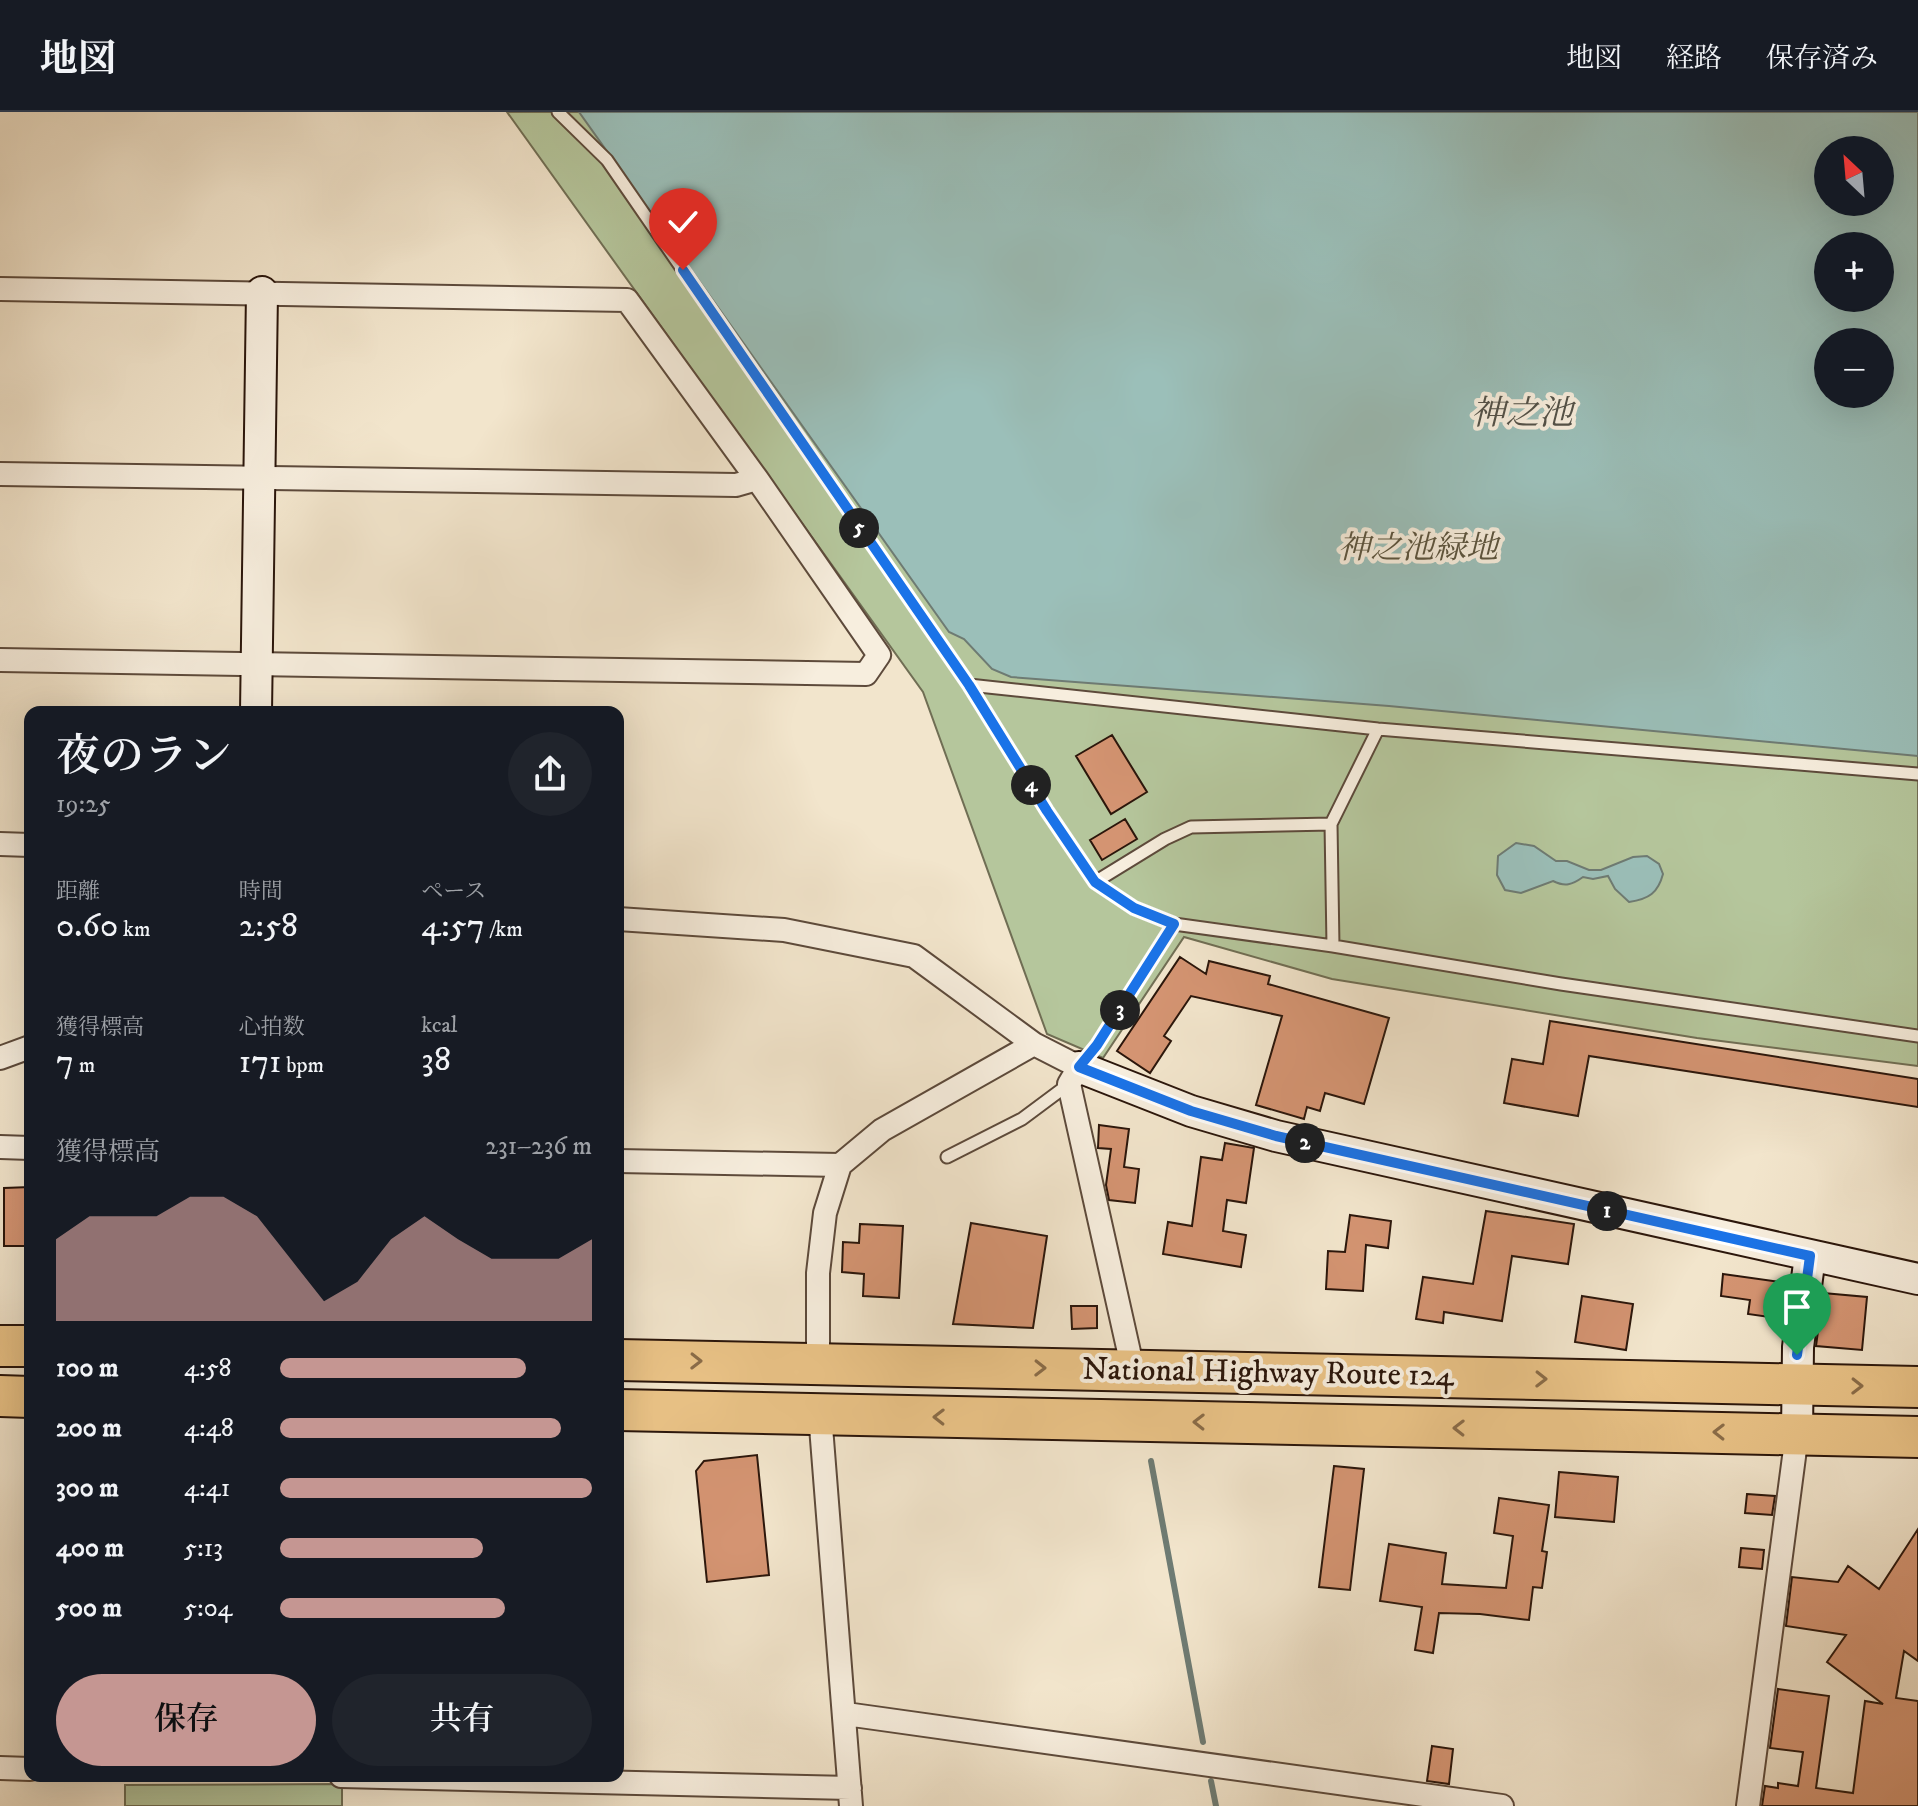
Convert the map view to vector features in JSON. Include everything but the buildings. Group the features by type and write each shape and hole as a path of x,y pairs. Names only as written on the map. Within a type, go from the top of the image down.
{"highway":[{"path":"0,1346 24,1346"},
{"name":"National Highway Route 124","path":"624,1360 1918,1387"},
{"path":"0,1396 24,1397"},
{"name":"National Highway Route 124","path":"624,1410 1918,1437"}],"street":[{"path":"0,289 627,300 879,655 866,674 0,660"},
{"path":"256,706 262,292"},
{"path":"0,474 736,485 757,479"},
{"path":"0,844 24,845"},
{"path":"624,919 784,930 914,956 1074,1076 1276,1136 1918,1279"},
{"path":"818,1364 818,1273 825,1213 840,1165 882,1130 1034,1044"},
{"path":"0,1058 24,1049"},
{"path":"1074,1076 1133,1370"},
{"path":"0,1147 24,1148"},
{"path":"624,1161 840,1165"},
{"path":"1748,1806 1797,1434 1798,1347 1810,1256"},
{"path":"486,1782 850,1797 846,1714 820,1414"},
{"path":"846,1714 1502,1806"},
{"path":"0,1768 24,1769"}],"lane":[{"path":"558,112 607,160 969,685 1095,882 1134,908 1174,924 1333,946 1576,987 1918,1036"},
{"path":"969,685 1378,729 1918,774"},
{"path":"1333,946 1331,824 1378,729"},
{"path":"1095,882 1165,839 1191,827 1331,824"},
{"path":"947,1157 1022,1119 1074,1076 1174,924"}],"green space":[{"name":"神之池","path":"507,112 1918,112 1918,1066 1697,1038 1332,979 1184,937 1103,1058 1047,1034 923,692"},
{"path":"342,1784 342,1806 125,1806 125,1785"}],"water":[{"name":"神之池","path":"579,112 1918,112 1918,756 1389,706 1011,677 992,669 964,639 949,632"},
{"path":"1516,843 1534,846 1556,861 1567,861 1589,870 1601,870 1633,857 1647,856 1659,864 1663,874 1652,894 1629,902 1615,889 1608,876 1583,877 1568,884 1553,881 1521,893 1505,890 1497,875 1498,856"}],"waterway":[{"path":"1151,1461 1203,1742"},
{"path":"1211,1781 1216,1806"}],"route":[{"path":"683,270 969,685 1095,882 1134,908 1174,924 1097,1045 1079,1067 1191,1111 1276,1136 1810,1256 1797,1355"}],"park label":[{"name":"神之池緑地","path":"1418,549"}]}
